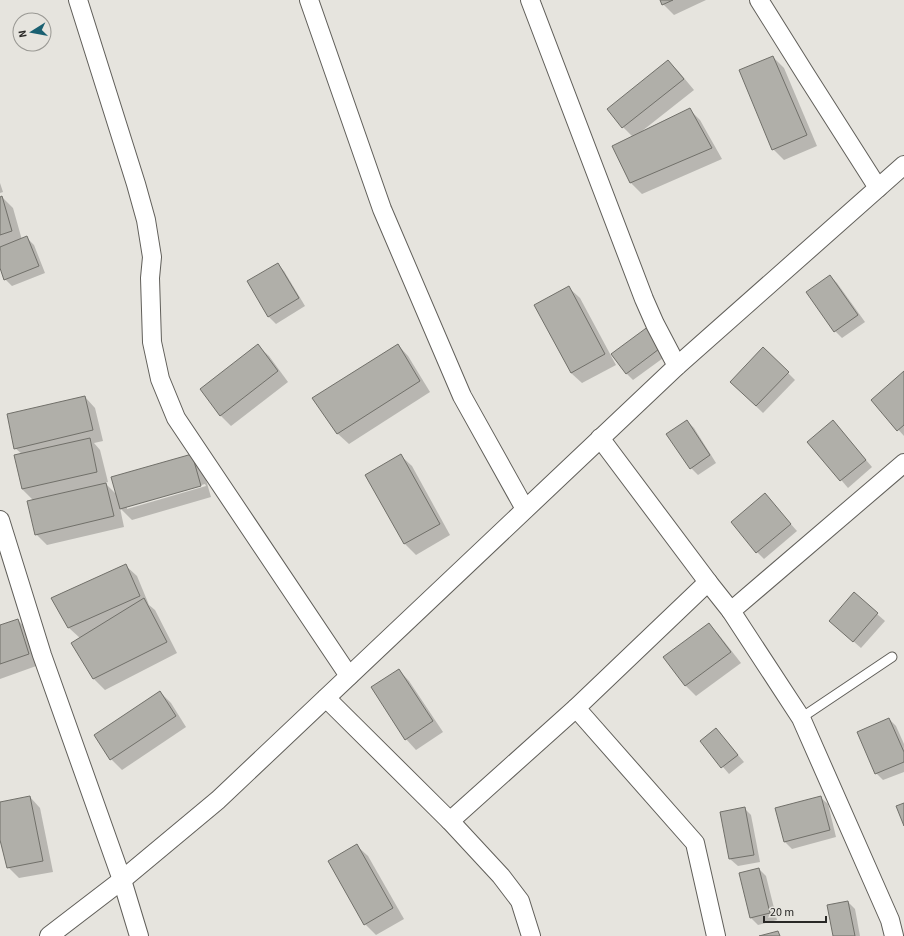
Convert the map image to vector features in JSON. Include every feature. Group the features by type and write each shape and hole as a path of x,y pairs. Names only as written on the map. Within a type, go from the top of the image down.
{"street":[{"path":"78,0 146,220 152,257 150,278 152,342 160,379 176,418 349,676"},
{"path":"309,0 382,208 462,396 525,509"},
{"path":"530,0 538,26 644,299 677,366"},
{"path":"759,0 878,188"},
{"path":"50,936 122,880 218,800 677,366 904,165"},
{"path":"600,438 731,611 802,718 896,924"},
{"path":"731,611 904,463"},
{"path":"0,520 42,655 122,880 139,936"},
{"path":"450,821 576,708 708,582"},
{"path":"326,698 450,821 502,876 520,901 531,936"},
{"path":"576,708 695,843 716,936"}],"lane":[{"path":"802,718 892,657"}],"building":[{"path":"660,0 673,0 662,5"},
{"path":"773,56 807,135 772,150 739,70"},
{"path":"668,60 684,79 622,128 607,109"},
{"path":"690,108 712,148 630,183 612,146"},
{"path":"2,196 12,231 0,235 0,197"},
{"path":"27,236 39,266 4,280 0,268 0,247"},
{"path":"278,263 299,298 268,317 247,281"},
{"path":"830,275 858,315 834,332 806,292"},
{"path":"569,286 605,354 571,373 534,305"},
{"path":"649,326 663,346 626,374 611,354"},
{"path":"258,344 278,371 220,416 200,389"},
{"path":"398,344 420,381 337,434 312,398"},
{"path":"763,347 789,372 756,406 730,382"},
{"path":"904,371 904,425 897,431 871,400"},
{"path":"85,396 93,430 14,449 7,414"},
{"path":"687,420 710,455 690,469 666,434"},
{"path":"833,420 866,460 840,481 807,442"},
{"path":"90,438 97,472 22,489 14,455"},
{"path":"192,454 201,486 120,509 111,477"},
{"path":"401,454 440,524 404,544 365,475"},
{"path":"106,483 114,516 35,535 27,501"},
{"path":"765,493 791,524 756,553 731,522"},
{"path":"126,564 140,596 68,628 51,598"},
{"path":"854,592 878,613 853,642 829,621"},
{"path":"144,598 167,642 93,679 71,643"},
{"path":"18,619 29,654 0,664 0,625"},
{"path":"709,623 731,652 685,686 663,657"},
{"path":"399,669 433,721 405,740 371,687"},
{"path":"160,691 176,716 110,760 94,735"},
{"path":"889,718 904,752 904,762 875,774 857,732"},
{"path":"716,728 738,755 721,768 700,741"},
{"path":"30,796 43,861 7,868 0,840 0,802"},
{"path":"821,796 830,830 784,842 775,808"},
{"path":"904,803 904,826 896,806"},
{"path":"745,807 754,855 729,859 720,812"},
{"path":"357,844 393,908 364,925 328,861"},
{"path":"759,868 770,913 750,918 739,873"},
{"path":"848,901 855,936 833,936 827,905"},
{"path":"778,931 780,936 759,936"}]}
